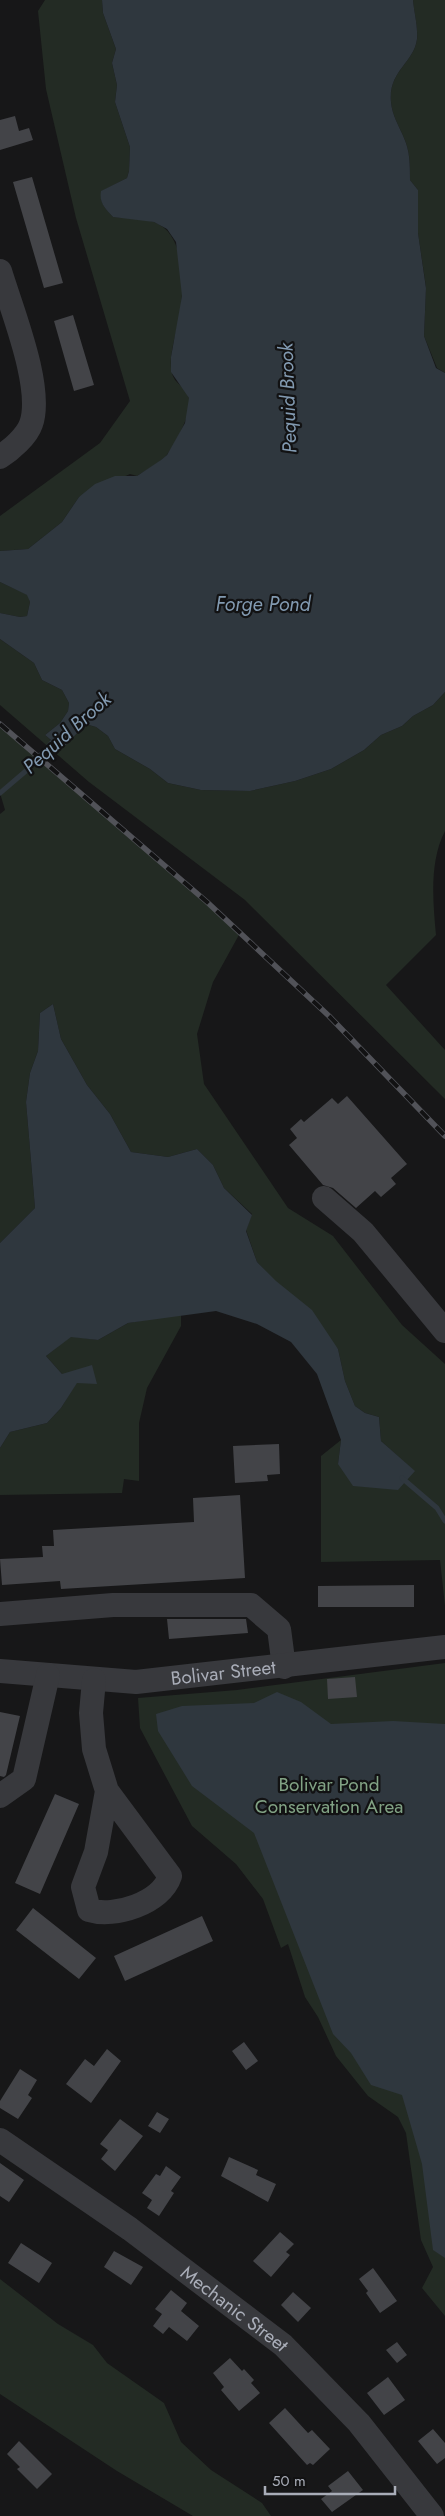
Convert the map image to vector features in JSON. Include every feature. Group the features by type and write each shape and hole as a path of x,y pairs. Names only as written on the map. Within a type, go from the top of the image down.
{"street":[{"path":"0,271 36,396 31,424 10,451 0,457"},
{"path":"324,1198 363,1232 445,1331"},
{"path":"0,1614 113,1606 251,1605 279,1629 284,1667"},
{"name":"Bolivar Street","path":"0,1671 136,1682 284,1667 445,1647"},
{"path":"0,1796 24,1779 48,1675"},
{"path":"94,1680 91,1713 94,1749 107,1791 170,1876 167,1884 156,1896 122,1910 100,1913 89,1910 83,1887 96,1852 107,1791"},
{"name":"Mechanic Street","path":"0,2140 138,2234 283,2344 359,2423 432,2516"}],"green space":[{"path":"45,0 102,0 103,13 116,49 112,63 117,85 115,102 130,147 127,178 102,191 101,199 105,208 113,217 154,222 170,234 175,243 181,264 182,295 181,311 172,350 171,367 174,379 187,393 189,404 186,420 178,438 169,452 159,462 137,476 130,474 79,497 62,522 28,549 0,551 0,516 100,443 130,401 76,218 46,89 38,11"},
{"path":"413,0 445,0 445,373 437,368 424,336 426,287 418,233 418,190 410,180 407,148 394,116 391,102 393,82 411,55 417,39"},
{"path":"0,582 28,595 30,602 27,616 20,617 0,613"},
{"path":"0,639 34,663 42,680 62,690 69,703 68,711 60,723 45,735 62,749 82,728 89,725 96,727 108,736 115,749 150,769 168,783 201,790 250,791 295,781 331,769 364,750 381,735 402,726 413,716 433,705 445,692 445,831 436,856 434,869 433,896 436,935 386,985 445,1050 445,1099 245,900 89,782 0,705"},
{"path":"0,724 89,798 240,933 213,982 197,1034 204,1084 288,1208 333,1236 402,1325 445,1364 445,1606 440,1560 321,1562 321,1456 341,1440 338,1464 414,1471 381,1441 379,1417 365,1413 355,1406 345,1381 338,1349 257,1262 246,1230 252,1214 224,1188 213,1165 197,1149 168,1157 131,1152 110,1114 87,1085 61,1039 53,1004 40,1013 38,1051 30,1073 26,1102 35,1208 0,1243 0,814 5,810 0,793"},
{"path":"181,1314 181,1326 147,1388 139,1423 139,1481 124,1479 122,1493 0,1495 0,1448 10,1432 47,1423 61,1408 77,1382 62,1374 46,1356 71,1336 98,1340 128,1323"},
{"name":"Bolivar Pond Conservation Area","path":"445,1663 445,2316 422,2288 433,2267 421,2240 406,2133 398,2117 368,2096 336,2056 318,2017 305,1997 288,1944 281,1948 263,1899 236,1864 192,1826 140,1728 138,1698 237,1690"},
{"path":"0,2279 58,2324 93,2345 107,2363 164,2403 181,2442 211,2470 262,2503 271,2516 193,2516 117,2471 0,2394"}],"water":[{"name":"Forge Pond","path":"102,0 413,0 417,39 411,55 393,82 391,102 394,116 407,148 410,180 418,190 418,233 426,288 424,336 436,368 445,373 445,692 433,705 413,716 402,726 381,735 364,750 331,769 295,781 250,791 201,790 168,783 150,769 115,749 108,736 96,727 89,725 82,728 62,749 45,735 60,723 68,711 69,703 62,690 42,680 34,663 0,639 0,613 20,617 27,616 30,602 27,595 0,582 0,551 28,549 62,522 79,497 95,484 115,476 137,476 161,460 167,455 185,423 189,398 171,372 171,357 182,296 176,242 167,229 154,222 113,217 103,205 101,199 101,191 127,178 130,147 115,102 117,85 112,63 116,49 103,13"},
{"path":"53,1004 61,1039 87,1085 110,1114 131,1152 168,1157 197,1149 213,1165 224,1188 252,1215 246,1231 257,1262 276,1281 312,1310 338,1349 345,1381 355,1406 365,1413 379,1417 381,1441 415,1471 398,1490 353,1486 338,1464 341,1440 317,1374 291,1342 257,1324 216,1311 128,1323 98,1340 71,1337 46,1356 62,1374 92,1365 97,1384 77,1383 61,1408 47,1423 10,1432 0,1448 0,1243 35,1208 26,1102 30,1073 38,1051 40,1013"},
{"name":"Bolivar Pond Conservation Area","path":"277,1692 301,1702 331,1724 393,1721 445,1724 445,2258 433,2250 422,2164 402,2095 371,2085 351,2053 333,2034 254,1833 192,1786 158,1731 156,1714 182,1706 254,1703"}],"building":[{"path":"15,116 19,131 29,128 33,140 0,150 0,120"},
{"path":"32,177 63,283 44,288 13,182"},
{"path":"73,315 94,385 74,391 54,321"},
{"path":"347,1096 407,1164 391,1178 396,1184 381,1197 375,1191 356,1208 333,1188 323,1185 289,1145 297,1138 290,1129 301,1119 304,1122 332,1098 338,1104"},
{"path":"279,1444 280,1474 267,1475 268,1481 235,1483 233,1446"},
{"path":"240,1495 245,1578 61,1589 60,1581 2,1585 0,1559 43,1557 42,1546 54,1546 53,1530 194,1522 193,1498"},
{"path":"414,1585 414,1607 318,1607 318,1586"},
{"path":"167,1619 246,1619 248,1633 169,1639"},
{"path":"355,1677 357,1697 328,1699 327,1679"},
{"path":"0,1712 20,1716 4,1777 0,1776"},
{"path":"55,1794 79,1804 40,1894 15,1883"},
{"path":"33,1908 96,1958 79,1979 16,1930"},
{"path":"202,1916 213,1941 125,1981 114,1956"},
{"path":"244,2042 258,2061 246,2070 232,2051"},
{"path":"107,2049 121,2061 91,2103 66,2084 85,2059 94,2066"},
{"path":"20,2069 37,2080 28,2095 32,2098 18,2119 0,2108 0,2101"},
{"path":"157,2112 169,2119 160,2133 148,2126"},
{"path":"120,2119 143,2136 115,2171 101,2159 108,2150 100,2144"},
{"path":"229,2157 258,2170 256,2175 276,2184 268,2202 221,2176"},
{"path":"0,2163 24,2180 9,2202 0,2196"},
{"path":"166,2166 181,2177 171,2191 174,2193 159,2216 147,2208 152,2200 142,2193 156,2174 160,2176"},
{"path":"280,2232 294,2244 286,2252 290,2255 271,2277 253,2261"},
{"path":"21,2243 52,2263 39,2283 8,2263"},
{"path":"114,2251 143,2267 131,2285 104,2267"},
{"path":"373,2268 397,2301 380,2313 359,2279"},
{"path":"171,2290 187,2303 181,2311 199,2326 187,2341 169,2327 163,2334 153,2326 162,2314 155,2309"},
{"path":"293,2292 311,2308 298,2322 281,2305"},
{"path":"397,2342 407,2355 397,2363 386,2350"},
{"path":"230,2358 254,2380 251,2383 260,2393 239,2411 221,2390 224,2387 213,2373"},
{"path":"388,2377 405,2400 384,2415 367,2393"},
{"path":"285,2408 308,2433 312,2430 330,2449 313,2465 310,2463 307,2465 269,2423"},
{"path":"433,2429 445,2443 445,2458 437,2464 418,2441"},
{"path":"19,2441 52,2474 37,2489 17,2469 20,2467 7,2454"},
{"path":"348,2471 363,2490 332,2512 321,2499 332,2491 328,2486"}],"waterway":[{"name":"Pequid Brook","path":"0,793 27,770 56,738"},
{"path":"402,1478 437,1508 445,1521"}],"railway":[{"path":"0,724 207,902 329,1016 445,1136"}]}
